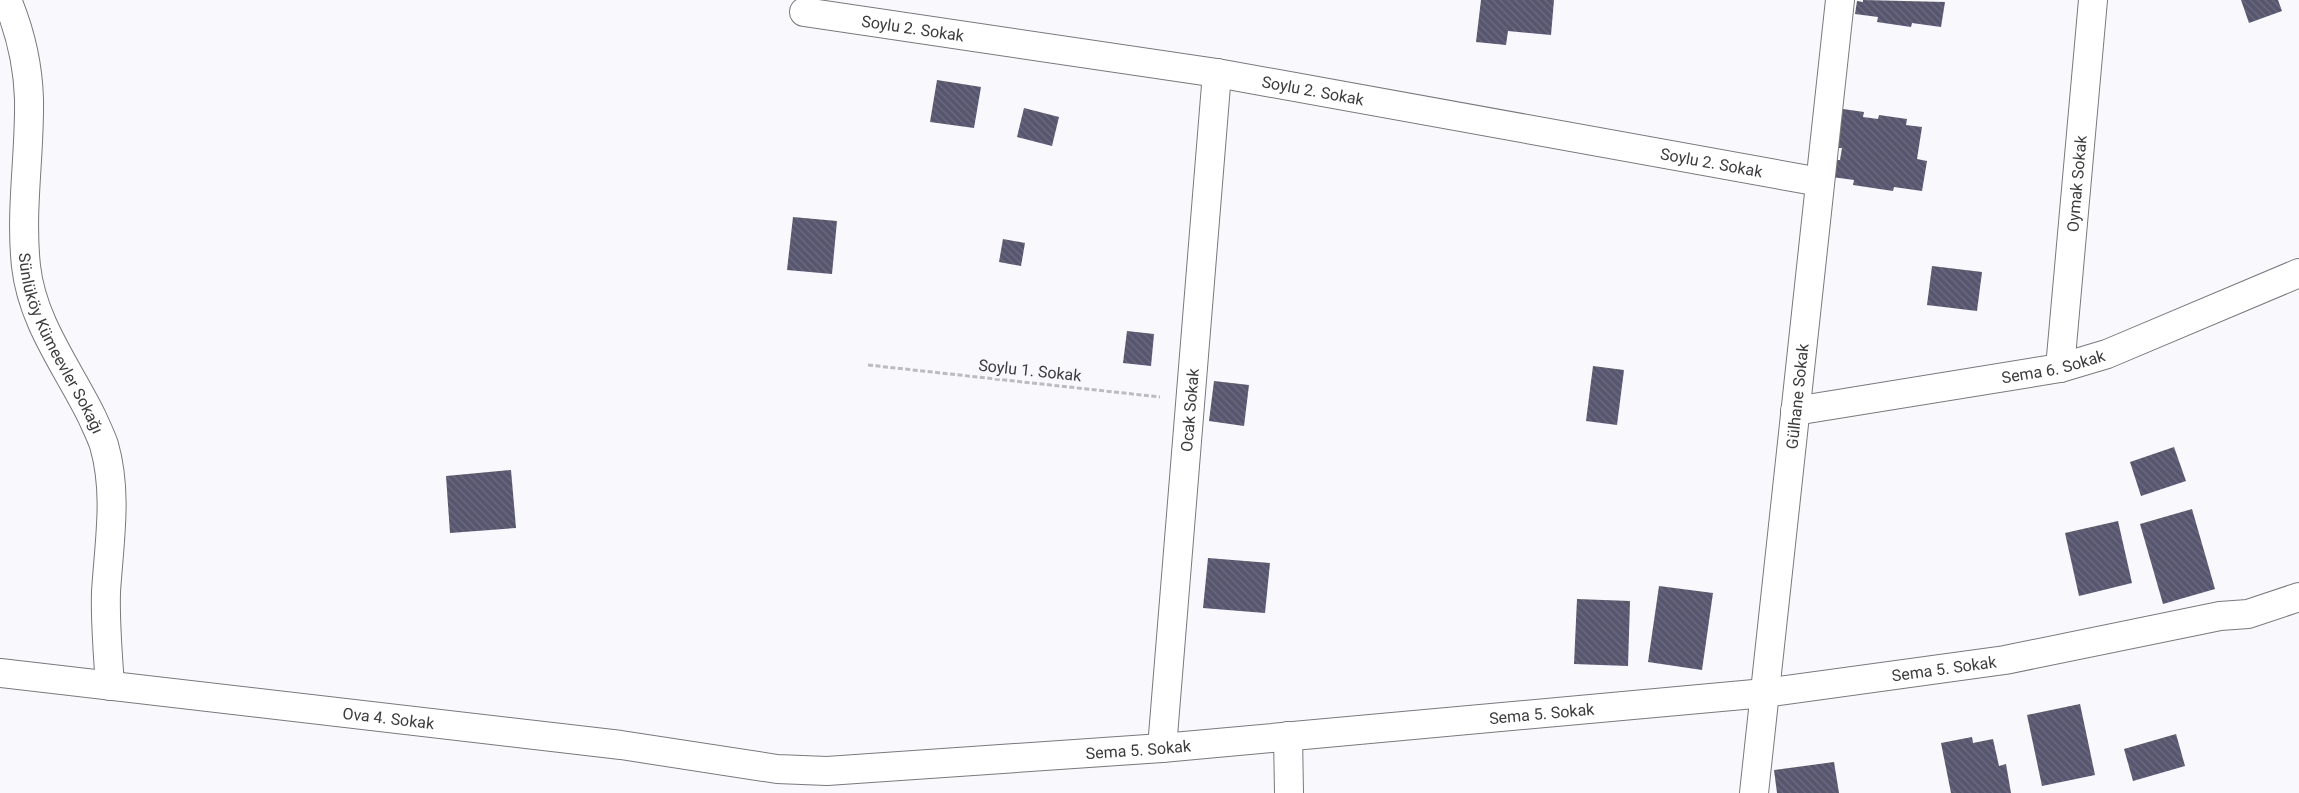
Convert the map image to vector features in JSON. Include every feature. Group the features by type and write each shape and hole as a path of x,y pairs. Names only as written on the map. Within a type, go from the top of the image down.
{"street":[{"name":"Sünlüköy Kümeevler Sokağı","path":"7,0 15,18 24,58 29,99 23,222 26,267 33,300 47,337 80,392 104,443 111,476 111,546 106,592 106,635 110,686"},
{"name":"Gülhane Sokak","path":"1754,793 1840,0"},
{"name":"Oymak Sokak","path":"2060,368 2093,0"},
{"name":"Soylu 2. Sokak","path":"804,12 1217,73 1820,182"},
{"name":"Ocak Sokak","path":"1162,748 1217,73"},
{"name":"Sema 6. Sokak","path":"1795,410 2060,368 2107,354 2299,273"},
{"name":"Sema 5. Sokak","path":"777,769 827,771 1162,748 1765,693 2005,660 2220,616 2248,614 2299,597"},
{"name":"Ova 4. Sokak","path":"0,673 621,745 777,769"},
{"path":"1288,736 1289,793"}],"path":[{"name":"Soylu 1. Sokak","path":"868,365 1190,400"}],"building":[{"path":"1481,0 1554,0 1551,35 1508,31 1506,45 1476,42"},
{"path":"1863,0 1945,2 1941,27 1912,23 1911,27 1877,22 1878,17 1855,14 1857,1 1863,2"},
{"path":"2241,0 2278,0 2282,11 2249,23"},
{"path":"937,80 981,87 974,128 930,122"},
{"path":"1024,108 1059,117 1052,146 1017,137"},
{"path":"1843,109 1864,112 1863,117 1878,119 1879,115 1907,119 1906,125 1922,127 1917,159 1927,161 1922,191 1894,187 1893,191 1853,185 1854,180 1832,177 1835,160 1840,160 1842,148 1837,148"},
{"path":"793,217 837,221 832,274 787,270"},
{"path":"1003,239 1025,243 1021,266 999,262"},
{"path":"1932,266 1982,272 1977,311 1927,305"},
{"path":"1127,331 1154,334 1151,366 1123,363"},
{"path":"1593,366 1624,370 1617,425 1586,421"},
{"path":"1214,381 1249,385 1244,426 1209,421"},
{"path":"2174,447 2186,481 2141,496 2130,462"},
{"path":"511,470 516,528 450,533 446,476"},
{"path":"2192,509 2215,589 2163,604 2140,524"},
{"path":"2118,521 2132,583 2079,596 2065,533"},
{"path":"1208,558 1270,563 1265,613 1203,608"},
{"path":"1659,586 1713,593 1702,670 1648,662"},
{"path":"1577,599 1630,601 1628,666 1574,664"},
{"path":"2080,704 2095,775 2042,786 2027,715"},
{"path":"2176,734 2185,766 2133,781 2124,749"},
{"path":"1972,737 1973,743 1993,739 1999,766 2006,764 2011,793 1951,793 1941,743"},
{"path":"1834,762 1839,793 1777,793 1774,770"}]}
